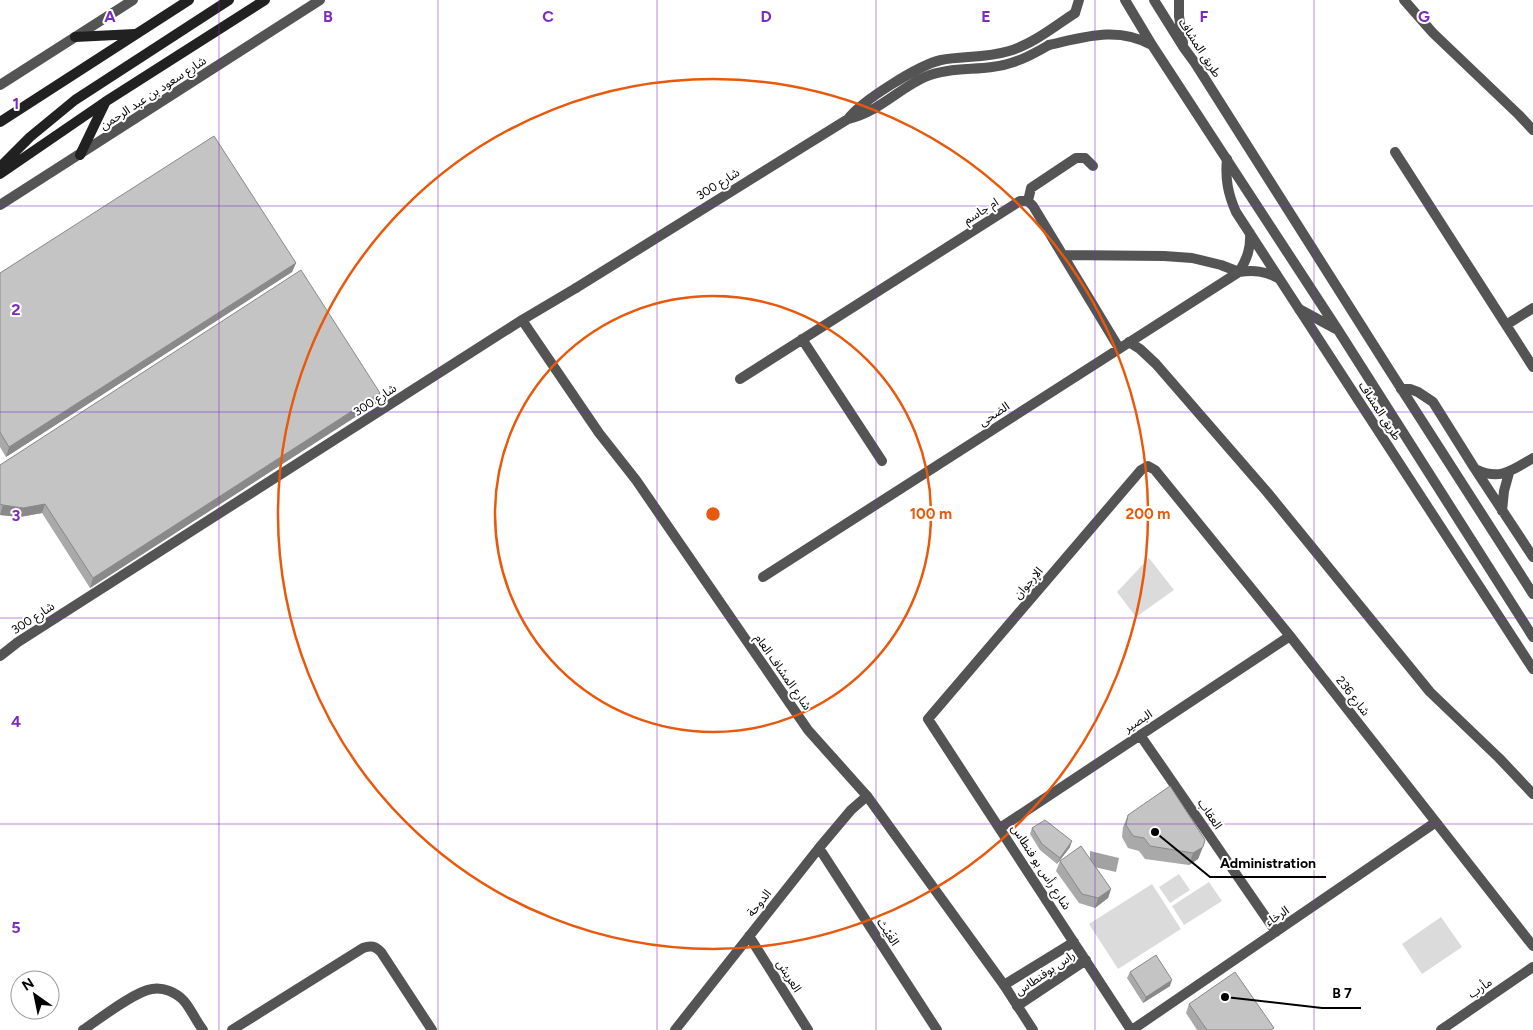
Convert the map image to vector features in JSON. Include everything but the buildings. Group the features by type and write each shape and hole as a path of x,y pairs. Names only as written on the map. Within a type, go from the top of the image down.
{"main road":[{"path":"0,122 189,0"},
{"path":"0,167 30,137 76,100 228,0"},
{"name":"شارع سعود بن عبد الرحمن","path":"0,174 105,102 265,0"},
{"path":"75,36 136,34"},
{"path":"80,155 105,102"}],"street":[{"path":"0,86 133,0"},
{"name":"شارع سعود بن عبد الرحمن","path":"0,205 320,0"},
{"path":"848,118 865,102 921,67 942,60 994,55 1010,51 1034,39 1075,12 1079,0"},
{"name":"طريق المشاف","path":"1125,0 1152,45 1338,330 1533,637"},
{"name":"طريق المشاف","path":"1154,0 1533,594"},
{"path":"1180,0 1181,32 1184,48"},
{"path":"1404,0 1433,33 1533,130"},
{"path":"848,118 864,114 926,76 947,71 1009,64 1022,60 1049,45 1111,33 1132,36 1152,45"},
{"path":"0,76 16,75"},
{"name":"شارع 300","path":"0,656 22,640 522,320 848,118"},
{"path":"1395,152 1533,367"},
{"path":"1093,166 1085,158 1076,158 1031,188 1028,201 1033,206 1119,348"},
{"name":"طريق المشاف","path":"1227,159 1226,181 1236,212 1533,669"},
{"name":"ام جاسم","path":"740,380 1020,201 1028,201"},
{"path":"1239,272 1247,257 1250,233"},
{"path":"1063,255 1192,258 1221,265 1239,272 1260,271 1278,278"},
{"name":"الضحى","path":"763,577 1239,272"},
{"path":"1506,325 1533,308"},
{"path":"1299,310 1338,330"},
{"name":"شارع المشاف العام","path":"522,320 599,433 636,480 808,730 866,796 1004,985 1032,1030"},
{"path":"802,340 882,461"},
{"path":"1129,342 1140,349 1156,364 1267,492 1430,692 1499,758 1533,794"},
{"path":"1401,389 1410,389 1418,392 1433,402 1533,557"},
{"path":"1475,469 1495,475 1508,473 1533,458"},
{"name":"شارع 236","path":"1148,466 1155,470 1290,636 1533,946"},
{"name":"الإرجوان","path":"928,719 1142,470 1148,466"},
{"path":"1502,510 1508,473"},
{"name":"البصير","path":"1000,828 1290,636"},
{"name":"شارع رأس بو فنطاس","path":"928,719 1131,1030"},
{"name":"العقاب","path":"1140,734 1276,932"},
{"name":"الدوحة","path":"675,1030 819,848 851,810 866,796"},
{"name":"الرخاء","path":"1131,1030 1436,822"},
{"name":"الغَيْث","path":"819,848 937,1030"},
{"name":"العريش","path":"748,936 808,1030"},
{"name":"راس بوفنطاس","path":"1004,985 1074,942"},
{"path":"232,1030 363,948 372,946 381,952 432,1030"},
{"name":"راس بوفنطاس","path":"1017,1006 1086,960"},
{"name":"مأرب","path":"1441,1030 1533,967"},
{"path":"83,1030 132,997 153,988 175,993 183,1000 202,1030"}],"shaded area":[{"path":"1149,558 1174,590 1136,617 1117,592"},
{"path":"1090,851 1119,858 1116,872 1090,866"},
{"path":"1179,874 1190,890 1170,903 1159,887"},
{"path":"1209,882 1222,901 1184,925 1172,906"},
{"path":"1152,884 1181,929 1118,969 1089,924"},
{"path":"1441,917 1462,947 1422,974 1402,944"}],"place":[{"name":"Administration","path":"1155,832"},
{"name":"B 7","path":"1225,997"}]}
